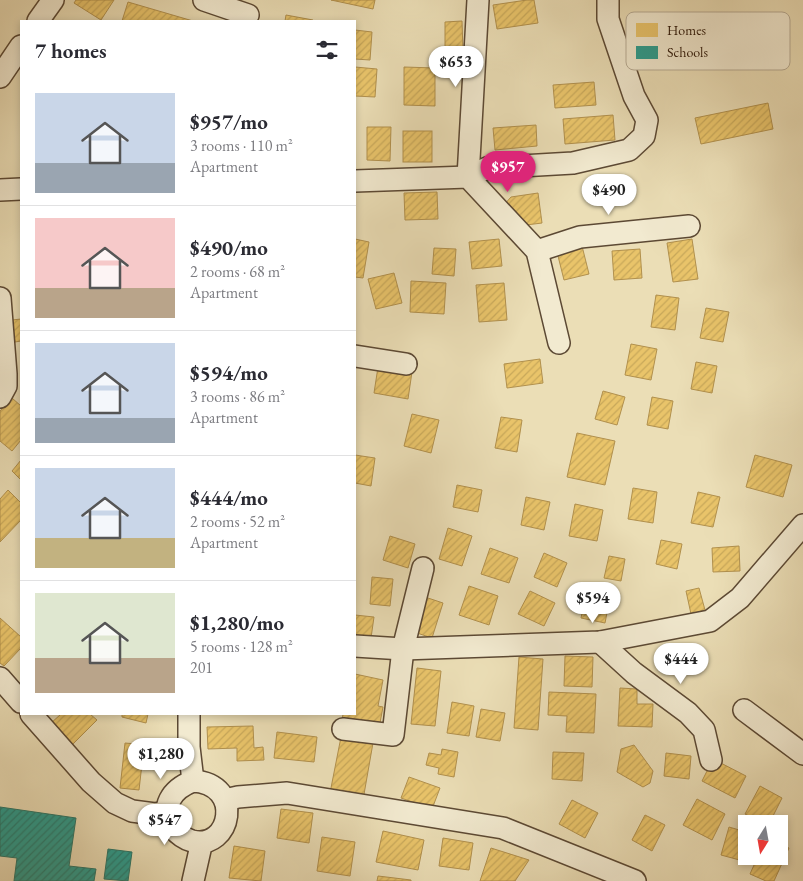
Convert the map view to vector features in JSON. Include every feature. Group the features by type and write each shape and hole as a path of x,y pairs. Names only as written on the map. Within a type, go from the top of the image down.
{"street":[{"path":"39,20 53,0"},
{"path":"204,0 249,12"},
{"path":"478,0 468,177 537,251 559,343"},
{"path":"356,181 468,177 487,168 573,163 629,150 644,136 646,120 634,96 608,19 608,0"},
{"path":"0,77 20,47"},
{"path":"0,190 20,189"},
{"path":"537,251 580,237 690,226"},
{"path":"0,298 6,374 6,386 0,397"},
{"path":"356,356 406,364"},
{"path":"356,646 403,649 600,642 710,621 740,598 803,524"},
{"path":"343,730 393,735 403,649 423,568"},
{"path":"600,642 634,673 688,713 704,730 711,760"},
{"path":"0,678 20,701"},
{"path":"744,710 803,754"},
{"path":"33,715 91,782 115,803 132,810 155,814 166,812"},
{"path":"189,715 189,747 194,781"},
{"path":"194,781 204,782 216,787 225,800 228,814 224,828 208,841 199,842 187,839 176,832 166,812 174,792 183,784 194,781"},
{"path":"225,800 238,797 287,794 503,828 635,881"},
{"path":"193,881 200,850 199,842"}],"building: Homes":[{"path":"76,0 114,0 101,20 74,3"},
{"path":"331,0 375,0 373,9"},
{"path":"534,0 538,23 497,29 493,5"},
{"path":"128,2 190,20 122,20"},
{"path":"286,15 313,20 285,20"},
{"path":"462,21 463,52 445,52 445,22"},
{"path":"356,30 372,32 370,60 356,59"},
{"path":"356,67 377,69 375,97 356,96"},
{"path":"404,67 435,68 435,106 404,105"},
{"path":"594,82 596,105 555,108 553,85"},
{"path":"768,103 773,129 701,144 695,118"},
{"path":"613,115 615,140 565,144 563,119"},
{"path":"536,125 537,146 495,150 493,128"},
{"path":"367,127 391,127 390,161 367,160"},
{"path":"403,131 432,131 432,162 403,162"},
{"path":"437,192 438,219 405,220 404,193"},
{"path":"538,193 542,223 526,225 503,206 511,197"},
{"path":"356,239 369,242 363,278 356,277"},
{"path":"499,239 502,266 472,269 469,242"},
{"path":"692,239 698,279 673,282 667,243"},
{"path":"582,246 589,274 564,280 557,252"},
{"path":"434,248 456,249 454,276 432,274"},
{"path":"640,249 642,278 614,280 612,251"},
{"path":"394,273 402,303 376,309 368,279"},
{"path":"411,281 446,283 444,314 410,312"},
{"path":"504,283 507,320 479,322 476,285"},
{"path":"656,295 679,298 675,330 651,327"},
{"path":"706,308 729,312 723,342 700,338"},
{"path":"20,319 20,341 15,342 12,320"},
{"path":"631,344 657,349 651,380 625,375"},
{"path":"540,359 543,383 507,388 504,364"},
{"path":"696,362 717,366 712,393 691,389"},
{"path":"378,367 412,372 408,399 374,393"},
{"path":"603,391 625,397 617,425 595,419"},
{"path":"652,397 673,401 668,429 647,425"},
{"path":"12,398 20,405 20,441 12,451 0,441 0,411"},
{"path":"412,414 439,420 431,453 404,446"},
{"path":"501,417 522,420 517,452 495,448"},
{"path":"577,433 615,441 605,485 567,477"},
{"path":"356,455 375,458 371,486 356,483"},
{"path":"755,455 792,465 783,497 746,487"},
{"path":"20,461 20,479 12,471"},
{"path":"457,485 482,490 478,512 453,507"},
{"path":"633,488 657,492 653,523 628,519"},
{"path":"8,490 20,502 20,521 0,542 0,499"},
{"path":"698,492 720,497 713,527 691,523"},
{"path":"526,497 550,502 544,530 521,525"},
{"path":"575,504 603,510 597,541 569,536"},
{"path":"448,528 472,536 462,566 439,559"},
{"path":"390,536 415,544 408,568 383,560"},
{"path":"661,540 682,544 677,569 656,564"},
{"path":"739,546 740,571 713,572 712,548"},
{"path":"490,548 518,558 509,583 481,574"},
{"path":"544,553 567,563 557,587 534,577"},
{"path":"609,556 625,559 621,581 604,578"},
{"path":"372,577 393,579 390,606 370,604"},
{"path":"469,586 498,596 489,625 459,615"},
{"path":"699,588 705,610 691,614 686,591"},
{"path":"530,591 555,603 544,626 518,614"},
{"path":"586,594 610,598 605,623 581,618"},
{"path":"425,597 443,603 432,638 414,632"},
{"path":"356,615 374,617 371,638 356,636"},
{"path":"0,618 20,636 20,649 4,666 0,663"},
{"path":"565,656 593,657 592,687 564,686"},
{"path":"519,657 543,659 538,730 514,728"},
{"path":"417,668 441,671 435,726 411,724"},
{"path":"356,674 383,680 378,706 383,707 379,728 342,721 343,715 356,715"},
{"path":"620,688 637,689 637,704 653,704 652,727 618,726"},
{"path":"549,692 596,694 594,733 566,732 567,716 548,715"},
{"path":"452,702 474,706 469,736 447,733"},
{"path":"481,709 505,713 500,741 476,737"},
{"path":"60,715 91,715 97,720 72,745 50,724"},
{"path":"122,715 148,715 146,723 122,717"},
{"path":"253,726 254,748 263,747 264,760 237,761 237,748 208,749 207,727"},
{"path":"277,732 317,737 314,762 274,758"},
{"path":"341,737 373,743 363,800 330,793"},
{"path":"125,743 159,746 157,765 142,764 139,790 120,788"},
{"path":"634,745 653,771 650,783 643,787 617,772 621,749"},
{"path":"442,749 458,752 454,777 438,774 439,768 426,765 429,753 441,755"},
{"path":"553,752 584,753 582,781 552,779"},
{"path":"666,753 691,756 689,779 664,776"},
{"path":"713,759 746,776 735,798 702,781"},
{"path":"409,777 440,788 432,809 401,798"},
{"path":"760,786 782,798 774,815 745,814"},
{"path":"697,799 725,814 712,840 683,825"},
{"path":"572,800 598,813 585,838 559,824"},
{"path":"281,809 313,813 309,843 277,838"},
{"path":"645,815 665,825 652,851 632,840"},
{"path":"729,827 738,830 738,860 721,855"},
{"path":"383,831 424,840 418,870 376,862"},
{"path":"322,837 355,842 350,876 317,871"},
{"path":"443,838 473,843 469,870 439,866"},
{"path":"234,846 265,851 261,881 229,878"},
{"path":"491,848 529,860 515,881 480,881"},
{"path":"754,865 781,865 774,881 766,881 750,874"},
{"path":"378,876 411,880 411,881 377,881"}],"building: Schools":[{"path":"0,807 76,818 69,866 96,869 94,881 14,881 17,858 0,856"},
{"path":"108,849 132,852 128,881 104,879"}]}
